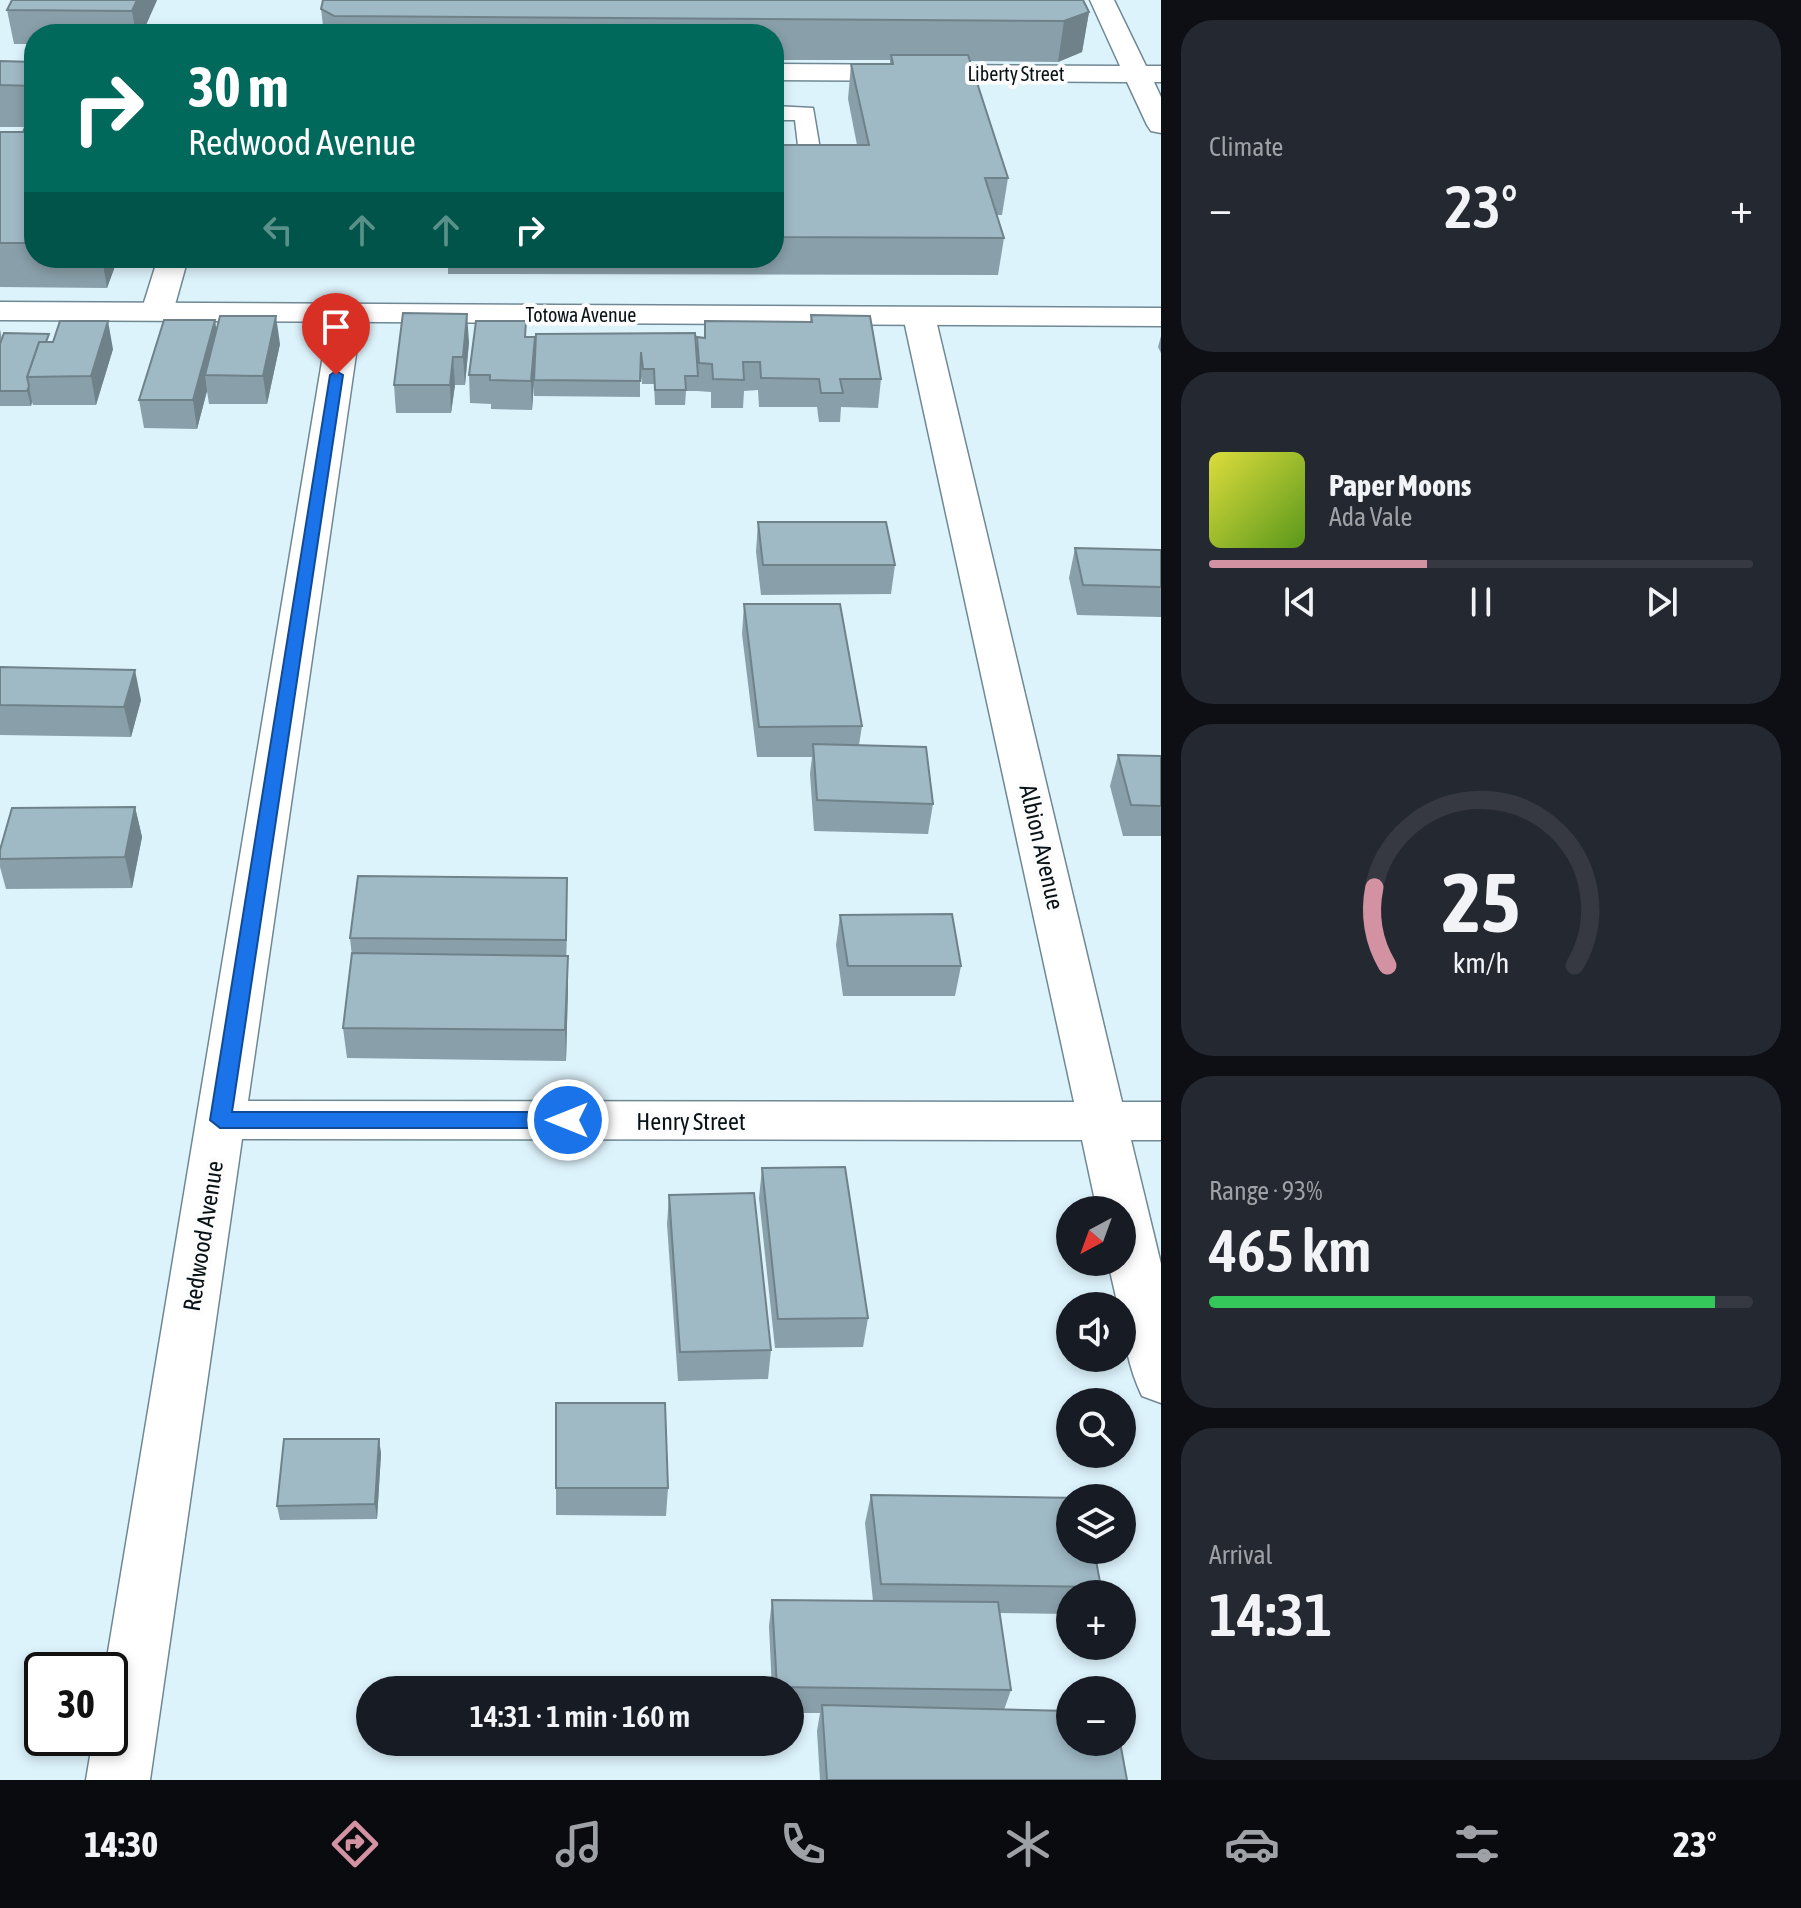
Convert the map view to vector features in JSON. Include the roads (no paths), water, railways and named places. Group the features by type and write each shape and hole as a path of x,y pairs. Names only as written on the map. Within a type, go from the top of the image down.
{"street":[{"path":"1102,0 1149,74 1161,125"},
{"name":"Liberty Street","path":"784,72 1149,74"},
{"path":"157,312 170,268"},
{"name":"Totowa Avenue","path":"0,311 1161,317"},
{"name":"Redwood Avenue","path":"118,1780 346,313"},
{"name":"Albion Avenue","path":"919,316 1105,1121 1161,1379"},
{"name":"Henry Street","path":"220,1120 1161,1121"}],"lane":[{"path":"784,113 805,113 811,161 784,160"}]}
